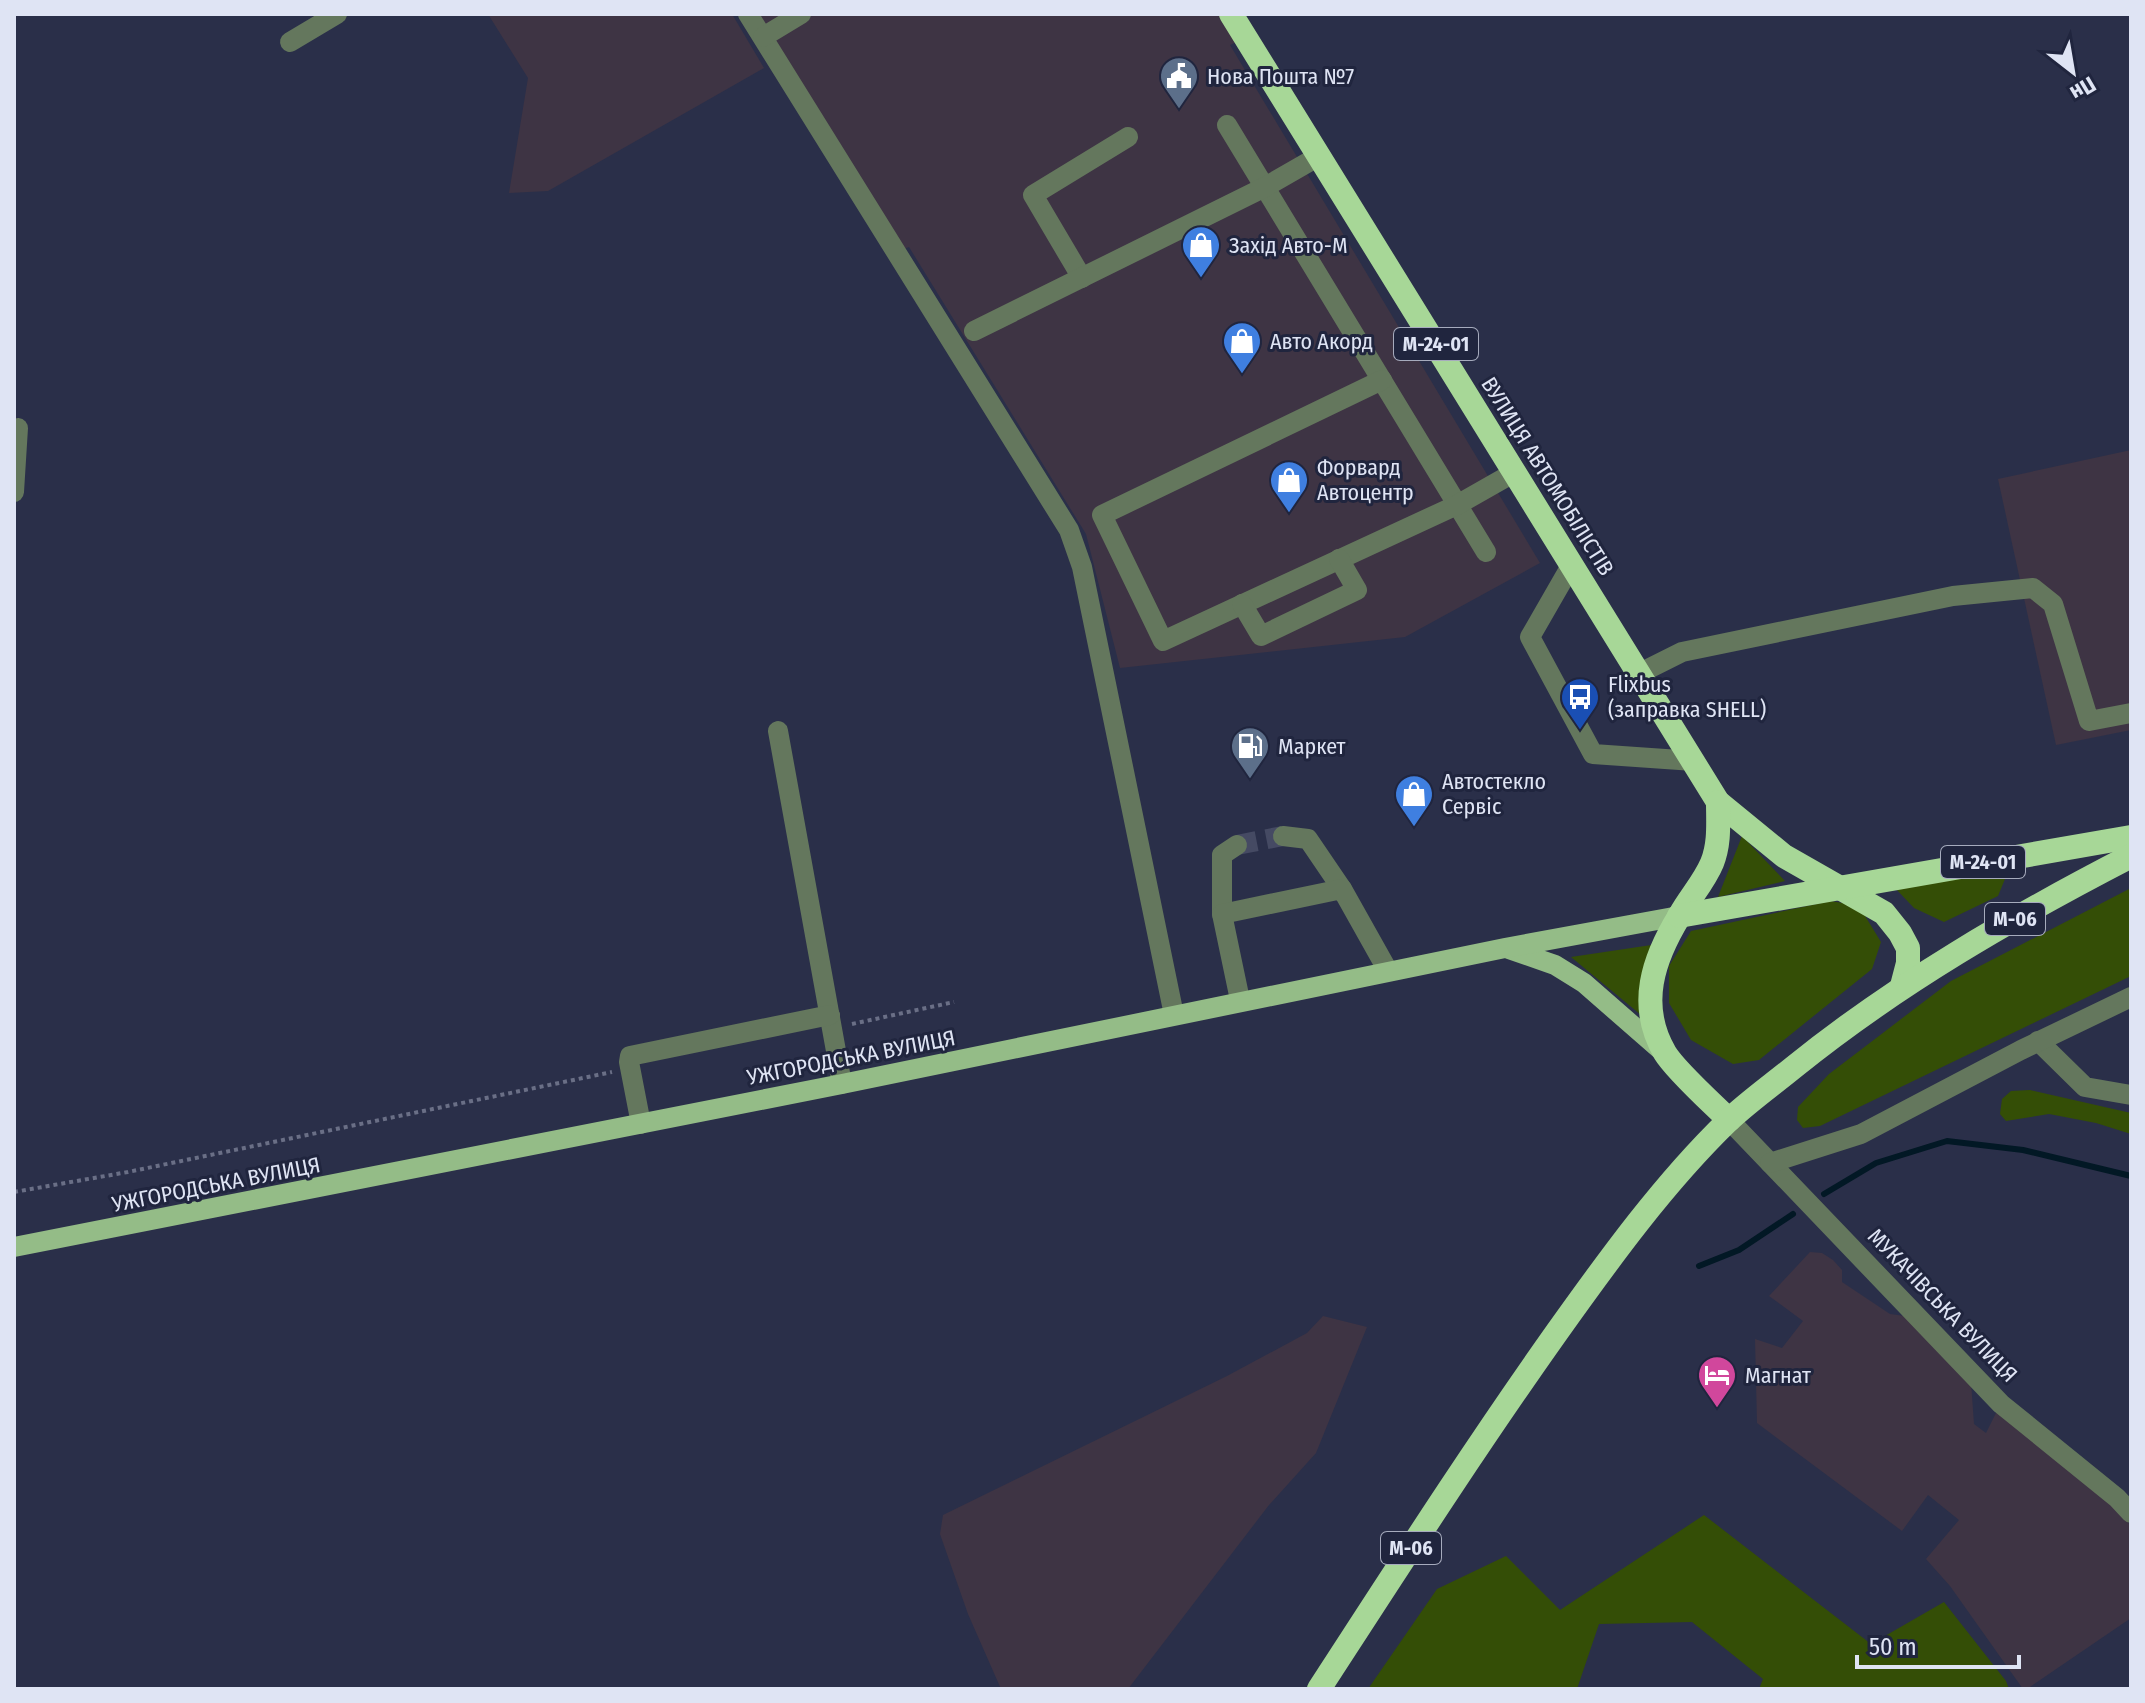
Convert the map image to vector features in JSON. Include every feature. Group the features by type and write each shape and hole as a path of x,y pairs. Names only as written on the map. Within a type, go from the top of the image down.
{"highway":[{"name":"ВУЛИЦЯ АВТОМОБІЛІСТІВ","path":"1231,14 1718,802 1784,856 1835,886"},
{"path":"1718,802 1718,845 1712,863 1657,959 1649,990 1650,1009 1666,1054 1729,1120"},
{"name":"М-24-01","path":"1835,886 2131,837"},
{"name":"М-06","path":"1319,1689 1504,1407 1595,1279 1679,1175 1729,1120 1821,1045 1902,986 2051,898 2131,856"},
{"path":"1679,916 1835,886"},
{"name":"М-24-01","path":"1835,886 1884,913 1900,933 1908,948 1902,986"}],"main road":[{"path":"1505,948 1679,916"},
{"name":"УЖГОРОДСЬКА ВУЛИЦЯ","path":"14,1247 842,1084 1505,948 1555,965 1584,983 1666,1054"}],"street":[{"path":"290,42 337,14"},
{"path":"748,14 1069,530 1082,567 1174,1015"},
{"path":"763,37 801,14"},
{"path":"1227,125 1486,552"},
{"path":"1082,278 1033,195 1128,137"},
{"path":"974,331 1265,187 1319,156"},
{"path":"1382,380 1102,515 1163,641 1457,505 1515,472"},
{"path":"14,492 18,428"},
{"path":"1242,604 1261,636 1357,590 1339,559"},
{"path":"1572,564 1530,637 1593,754 1694,761"},
{"path":"1640,673 1682,652 1953,596 2033,588 2053,604 2089,721 2131,713"},
{"path":"778,731 842,1084"},
{"path":"1283,836 1308,839 1342,889 1388,971"},
{"path":"1237,845 1222,855 1222,914 1240,1000"},
{"path":"1222,914 1342,889"},
{"path":"1770,1163 1861,1134 2038,1041 2131,997"},
{"path":"641,1124 630,1056 831,1022"},
{"path":"2038,1041 2085,1087 2131,1095"},
{"name":"МУКАЧІВСЬКА ВУЛИЦЯ","path":"1729,1120 2001,1404 2117,1498 2131,1513"}],"path":[{"path":"831,1022 954,1002"},
{"path":"14,1192 128,1172 630,1068"}],"shaded area":[{"path":"488,14 732,14 764,68 548,191 509,193 528,78"},
{"path":"748,14 1231,14 1246,38 1230,45 1540,563 1405,637 1120,668 1086,534 909,247 896,252"},
{"path":"2131,450 2131,730 2056,745 1998,479"},
{"path":"1810,1252 1822,1253 1833,1260 1842,1270 1842,1282 1890,1314 1905,1316 1971,1382 1974,1424 1986,1433 1997,1411 2109,1499 2131,1526 2131,1618 2027,1689 2023,1689 1950,1586 1926,1559 1959,1520 1928,1495 1902,1531 1757,1423 1755,1339 1782,1348 1803,1321 1769,1296"},
{"path":"1323,1316 1367,1327 1316,1453 1269,1505 1128,1689 1001,1689 968,1614 940,1534 943,1515 1227,1376 1307,1333"}],"green space":[{"path":"1742,836 1785,881 1718,897"},
{"path":"2000,868 2005,879 1998,896 1944,922 1914,908 1896,889"},
{"path":"2131,888 2131,976 1820,1126 1803,1128 1797,1120 1798,1107 1829,1074 1951,981"},
{"path":"1831,901 1859,906 1881,942 1872,969 1759,1060 1733,1064 1691,1040 1669,1003 1669,966 1691,931"},
{"path":"1658,944 1641,1015 1571,957"},
{"path":"2030,1090 2131,1113 2131,1134 2049,1114 2006,1121 2000,1114 2002,1099 2011,1091"},
{"path":"1704,1515 1871,1644 1944,1602 2009,1689 1759,1689 1763,1679 1692,1622 1599,1624 1577,1689 1368,1689 1437,1589 1506,1556 1560,1610"}],"waterway":[{"path":"1824,1194 1876,1163 1947,1141 2023,1150 2131,1176"},
{"path":"1699,1266 1739,1250 1793,1214"}],"tunnel":[{"path":"1237,845 1283,836"}],"place":[{"name":"Нова Пошта №7","path":"1179,110"},
{"name":"Захід Авто-М","path":"1201,279"},
{"name":"Авто Акорд","path":"1242,375"},
{"name":"Форвард Автоцентр","path":"1289,514"},
{"name":"Flixbus (заправка SHELL)","path":"1580,731"},
{"name":"Маркет","path":"1250,780"},
{"name":"Автостекло Сервіс","path":"1414,828"},
{"name":"Магнат","path":"1717,1409"}]}
